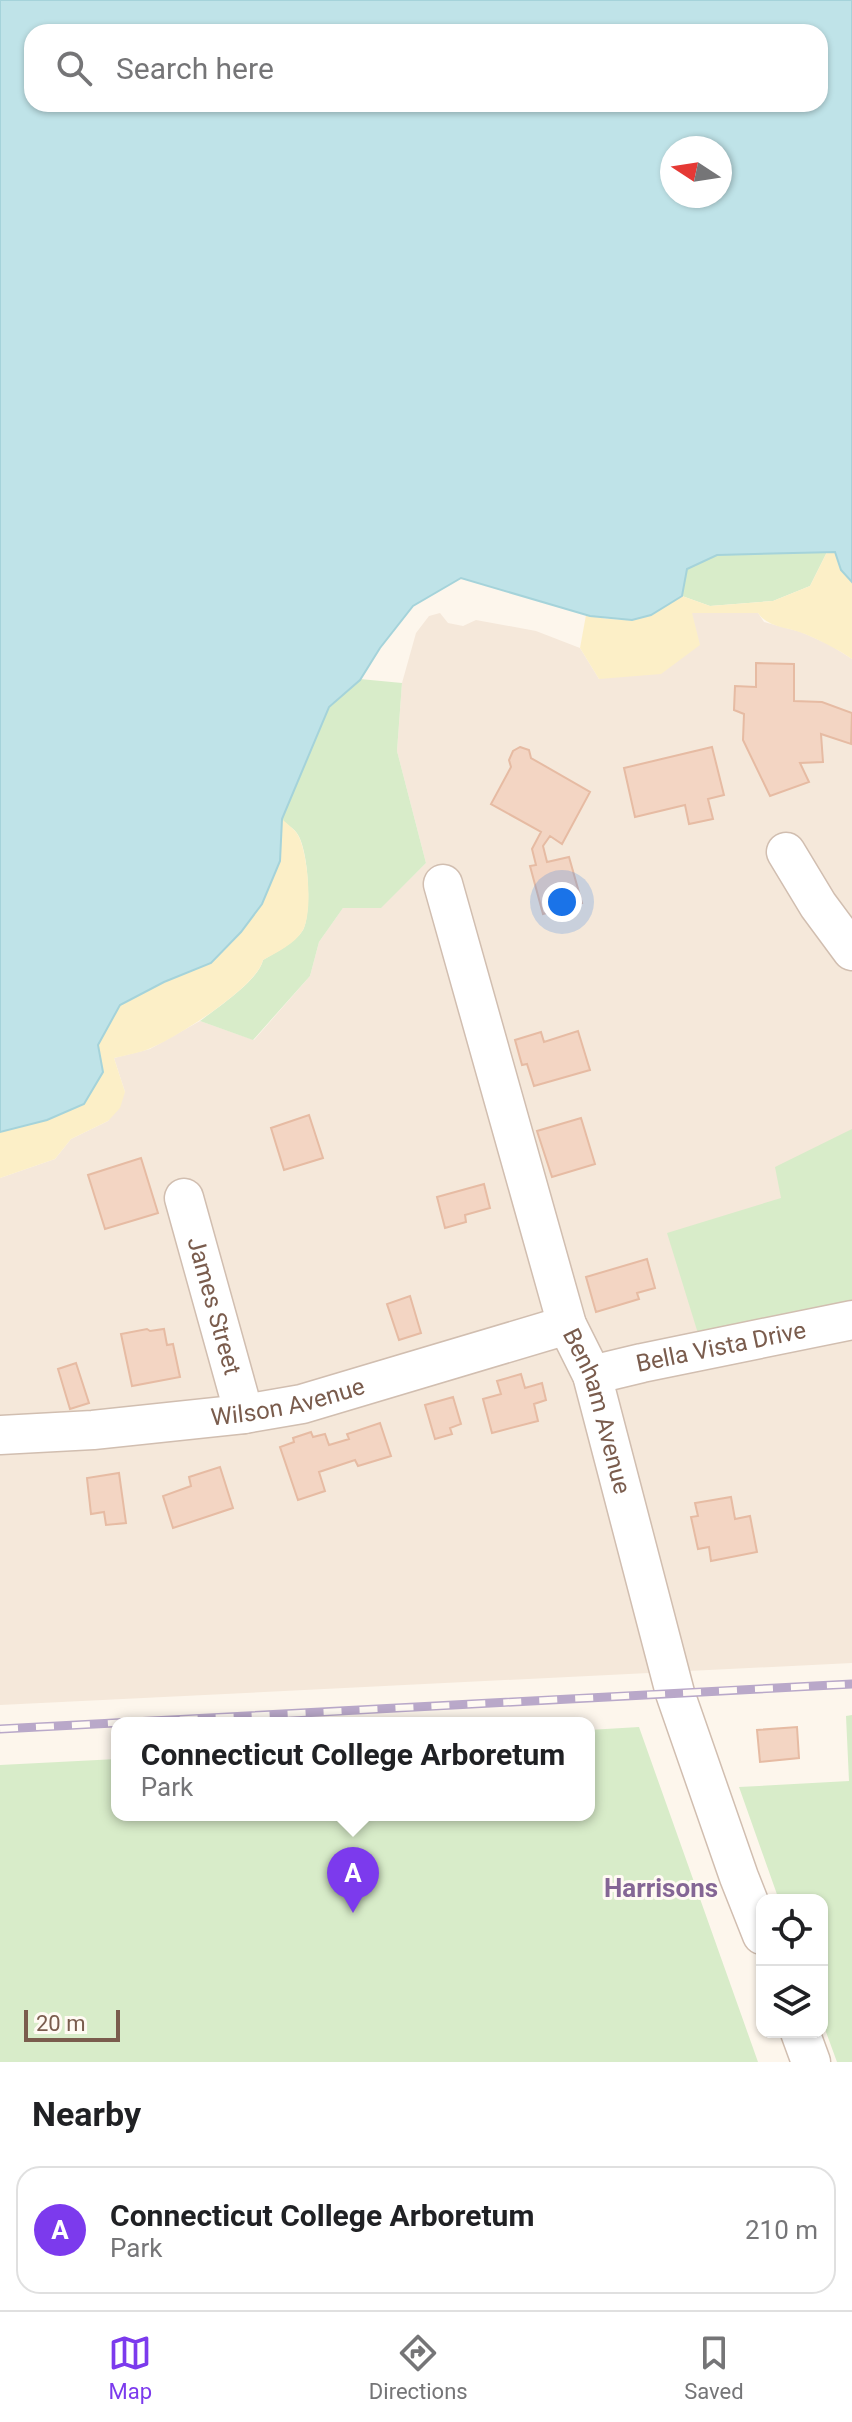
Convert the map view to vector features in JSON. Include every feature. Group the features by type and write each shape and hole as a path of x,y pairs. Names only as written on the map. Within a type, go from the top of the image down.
{"street":[{"path":"786,852 818,905 852,951"},
{"name":"Benham Avenue","path":"443,884 567,1325 592,1375 675,1693 756,1920"},
{"name":"James Street","path":"184,1198 244,1414"},
{"name":"Bella Vista Drive","path":"592,1375 852,1320"},
{"name":"Wilson Avenue","path":"0,1435 93,1430 244,1414 302,1404 567,1325"},
{"path":"802,2038 811,2062"}],"shaded area":[{"path":"440,613 448,623 463,626 476,620 536,631 580,648 599,679 691,613 758,613 764,622 801,632 852,659 852,1663 0,1705 0,1178 55,1159 71,1139 108,1121 125,1092 114,1058 150,1049 200,1021 254,1040 310,976 319,942 343,908 381,907 426,863 397,751 402,683 416,633 429,616"}],"green space":[{"path":"827,552 810,586 773,601 710,606 682,596 687,569 717,555"},
{"path":"461,578 413,606 360,679 402,683 397,751 426,863 381,908 343,908 319,942 310,976 253,1040 200,1021 246,985 263,960 300,935 308,910 304,851 296,832 282,820 245,694"},
{"path":"852,1129 852,1305 700,1340 667,1233 781,1198 775,1167"},
{"path":"852,1715 852,2062 837,2062 828,2037 828,1894 777,1894 739,1787 849,1781 846,1716"},
{"path":"639,1727 758,2062 0,2062 0,1765 111,1759 111,1821 595,1821 595,1730"}],"sand":[{"path":"827,552 835,552 841,570 852,582 852,659 811,637 767,622 758,613 692,613 700,645 661,674 599,679 580,648 586,615 637,618 682,596 710,606 773,601 810,586"},
{"path":"282,819 299,837 307,870 308,910 300,935 263,960 247,984 196,1022 151,1048 114,1058 125,1092 120,1108 108,1121 71,1139 55,1159 0,1178 0,1132 17,1126 103,1072 98,1045 120,1005 164,982 211,963 241,932 262,904 280,861"}],"water":[{"path":"0,0 852,0 852,582 841,570 835,552 717,555 687,569 682,596 651,615 632,620 590,616 461,578 413,606 360,680 329,707 282,819 280,861 262,904 241,932 211,963 164,982 120,1005 98,1045 103,1072 84,1104 47,1120 0,1132"}],"building":[{"path":"756,663 794,664 794,701 822,702 852,713 851,744 821,734 823,762 800,763 809,782 770,796 743,740 744,714 734,710 735,686 756,687"},
{"path":"520,747 529,750 531,758 590,792 562,844 550,836 543,846 547,862 569,857 582,903 543,914 530,866 536,865 532,849 541,832 491,804 511,767 509,760 513,751"},
{"path":"712,747 724,795 708,799 713,819 689,824 685,805 635,817 624,768"},
{"path":"578,1031 590,1070 534,1086 527,1064 522,1065 515,1040 541,1032 544,1042"},
{"path":"309,1115 323,1158 284,1170 271,1128"},
{"path":"581,1118 595,1164 552,1177 537,1131"},
{"path":"141,1158 158,1213 105,1229 88,1175"},
{"path":"484,1184 490,1208 465,1215 466,1222 445,1228 437,1197"},
{"path":"647,1259 655,1288 637,1293 639,1299 596,1312 586,1277"},
{"path":"410,1296 421,1333 399,1340 387,1304"},
{"path":"164,1329 167,1345 173,1344 180,1377 132,1386 121,1334"},
{"path":"76,1363 89,1403 70,1409 58,1369"},
{"path":"521,1374 525,1388 542,1383 546,1400 534,1404 538,1421 492,1433 483,1399 501,1394 497,1381"},
{"path":"453,1397 461,1424 450,1428 452,1434 435,1439 425,1405"},
{"path":"380,1423 391,1456 358,1466 355,1460 319,1472 325,1491 298,1500 280,1447 294,1442 293,1438 311,1432 313,1437 325,1434 329,1445 349,1439 347,1434"},
{"path":"220,1467 233,1508 173,1528 163,1496 191,1486 189,1477"},
{"path":"119,1473 126,1523 106,1525 104,1512 91,1514 87,1478"},
{"path":"731,1497 735,1519 750,1516 757,1552 711,1561 709,1547 698,1549 691,1517 698,1516 695,1503"},
{"path":"797,1727 799,1758 760,1762 757,1730"}],"railway":[{"path":"227,1717 852,1684"},
{"path":"0,1729 111,1723"}],"place":[{"name":"Connecticut College Arboretum","path":"353,1913"}],"district":[{"name":"Harrisons","path":"661,1888"}]}
